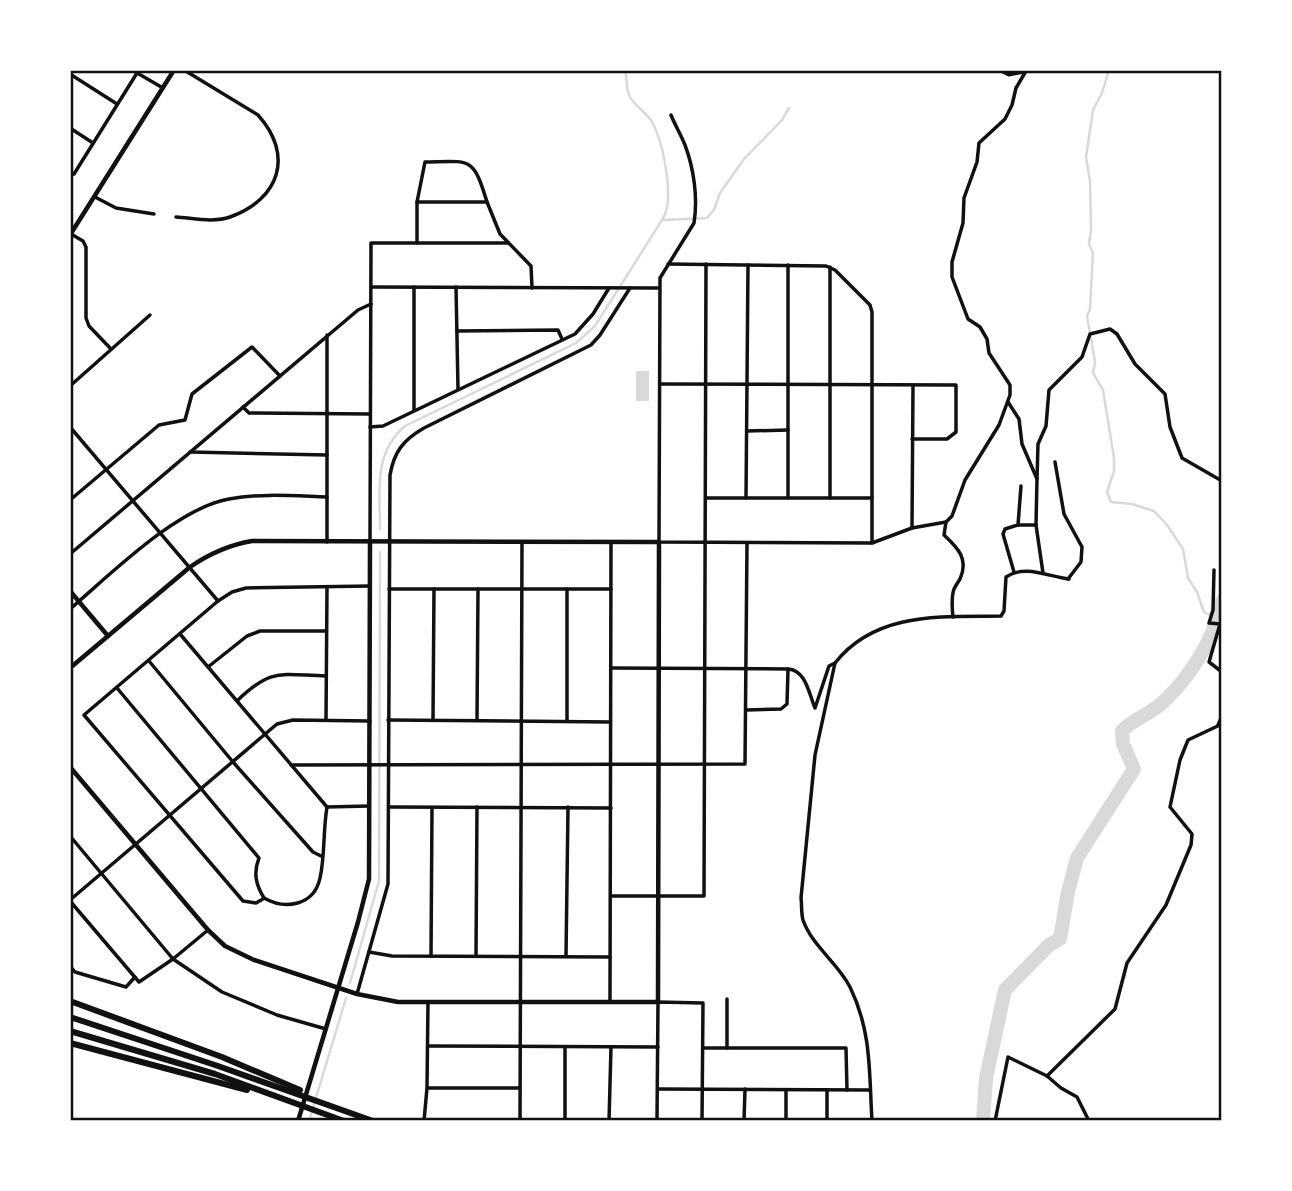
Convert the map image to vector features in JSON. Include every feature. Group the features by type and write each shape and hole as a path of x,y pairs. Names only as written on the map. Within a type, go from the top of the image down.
{"highway":[{"path":"70,1001 222,1058 339,1108"},
{"path":"70,1017 373,1121"},
{"path":"70,1031 344,1121"},
{"path":"70,1042 213,1077"}],"main road":[{"path":"1001,70 1009,74 1028,71"}],"street":[{"path":"111,349 89,326 86,318 86,247 83,241 71,235 174,70"},
{"path":"176,217 209,221 232,217 258,202 279,169 276,145 267,125 258,115 184,70"},
{"path":"70,175 74,174 135,71 163,88"},
{"path":"70,668 190,567 207,555 237,543 872,543 912,528 946,522 952,516 965,480 993,436 1009,402 1010,385 989,353 987,339 980,327 968,319 952,277 952,262 963,223 964,198 977,162 979,143 1005,118 1012,106 1016,88 1028,71"},
{"path":"70,74 117,104"},
{"path":"657,1121 660,278 694,223 695,214 692,167 671,115"},
{"path":"70,128 93,143"},
{"path":"416,243 417,202 425,162 462,161 477,170 496,226 508,243 531,266 532,288"},
{"path":"95,197 116,208 154,214"},
{"path":"417,202 487,202"},
{"path":"70,222 76,226"},
{"path":"298,1121 368,886 371,243 508,243"},
{"path":"667,264 830,267 870,305 872,543"},
{"path":"611,896 704,896 706,264"},
{"path":"746,498 748,265"},
{"path":"788,265 788,498"},
{"path":"830,267 830,498"},
{"path":"371,287 660,288"},
{"path":"414,287 414,410"},
{"path":"456,287 458,389"},
{"path":"370,427 383,426 575,334 584,326 611,288"},
{"path":"357,994 388,884 389,807 386,764 390,475 395,453 402,444 424,428 591,345 631,288"},
{"path":"70,554 327,335 358,310 371,304"},
{"path":"70,386 150,315"},
{"path":"1043,572 1036,525 1038,444 1046,426 1049,390 1082,357 1090,334 1110,329 1117,334 1135,364 1165,394 1169,405 1170,427 1182,458 1222,481"},
{"path":"457,331 558,330 562,339"},
{"path":"327,335 327,542"},
{"path":"70,500 159,425 186,420 192,394 252,347 280,376"},
{"path":"660,384 956,385 956,432 947,439 912,439"},
{"path":"912,528 913,385"},
{"path":"1009,402 1019,419 1022,444 1037,480"},
{"path":"243,407 249,413 370,414"},
{"path":"70,427 218,601"},
{"path":"747,431 788,430"},
{"path":"190,452 327,455"},
{"path":"872,1121 869,1044 864,1021 841,972 822,950 803,920 801,898 815,755 835,663 844,651 882,627 908,619 1001,617 1006,578 1014,572 1043,572 1053,577 1068,579 1081,562 1082,547 1063,514 1055,462"},
{"path":"1018,525 1021,486"},
{"path":"70,609 161,533 196,509 229,499 251,496 327,496"},
{"path":"705,498 872,498"},
{"path":"946,522 944,535 957,547 963,557 964,566 955,588 953,617"},
{"path":"1014,572 1003,534 1005,529 1018,525 1036,525"},
{"path":"520,1121 522,542"},
{"path":"610,1002 611,542"},
{"path":"291,765 745,764 747,543"},
{"path":"1214,570 1213,610 1209,620 1220,624 1209,662 1222,672"},
{"path":"264,898 256,903 243,901 84,715 232,592 246,588 370,586"},
{"path":"326,720 327,587"},
{"path":"389,589 611,589"},
{"path":"433,720 434,589"},
{"path":"477,720 478,589"},
{"path":"567,589 567,722"},
{"path":"70,592 108,636"},
{"path":"208,667 235,644 260,631 327,631"},
{"path":"117,688 259,858 255,868 256,877 264,898 283,906 296,905 306,900 320,878 327,807 180,634"},
{"path":"149,661 233,762 313,852 321,856"},
{"path":"611,668 795,669 802,676 815,708 829,666 835,663"},
{"path":"746,709 781,709 788,704 788,669"},
{"path":"237,701 257,682 267,677 326,676"},
{"path":"1047,1076 1115,1009 1127,963 1166,905 1191,845 1192,834 1170,807 1180,760 1188,740 1220,725 1222,716"},
{"path":"388,720 611,722"},
{"path":"208,930 139,982 70,900 284,721 370,721"},
{"path":"70,767 208,930 225,946 240,954 357,994 398,1002 703,1003 702,1121"},
{"path":"327,807 369,807"},
{"path":"389,807 611,808"},
{"path":"431,956 432,807"},
{"path":"476,956 477,807"},
{"path":"566,957 568,807"},
{"path":"70,836 173,959 222,992 277,1015 326,1030"},
{"path":"369,952 392,956 610,957"},
{"path":"70,966 75,972 127,987 135,977"},
{"path":"727,999 727,1048"},
{"path":"424,1121 428,1088 428,1002"},
{"path":"428,1046 658,1047"},
{"path":"565,1047 565,1121"},
{"path":"609,1121 611,1047"},
{"path":"703,1048 846,1048 847,1090"},
{"path":"995,1121 1008,1057 1047,1076 1077,1097 1088,1121"},
{"path":"428,1088 520,1088"},
{"path":"657,1089 870,1090"},
{"path":"744,1121 745,1090"},
{"path":"786,1090 786,1121"},
{"path":"827,1090 827,1121"}],"shaded area":[{"path":"636,371 649,371 649,401 636,401"}],"waterway":[{"path":"625,70 630,97 652,122 660,143 668,185 663,218"},
{"path":"1109,70 1093,110 1086,157 1090,181 1089,244 1093,253 1090,309 1087,316 1095,362 1093,373 1103,390 1114,458 1114,471 1107,492 1111,502 1132,504 1154,511 1167,525 1183,549 1188,578 1197,592 1204,612 1216,618"},
{"path":"380,529 379,487 383,460 395,437 405,426 576,343 595,326 662,220 707,218 714,210 720,193 744,159 782,120 789,108"},
{"path":"350,983 379,881 380,552"},
{"path":"983,1121 986,1078 1005,990 1049,945 1060,939 1077,858 1134,769 1123,744 1122,731 1157,707 1183,681 1206,646 1222,601"},
{"path":"309,1121 346,998"}]}
